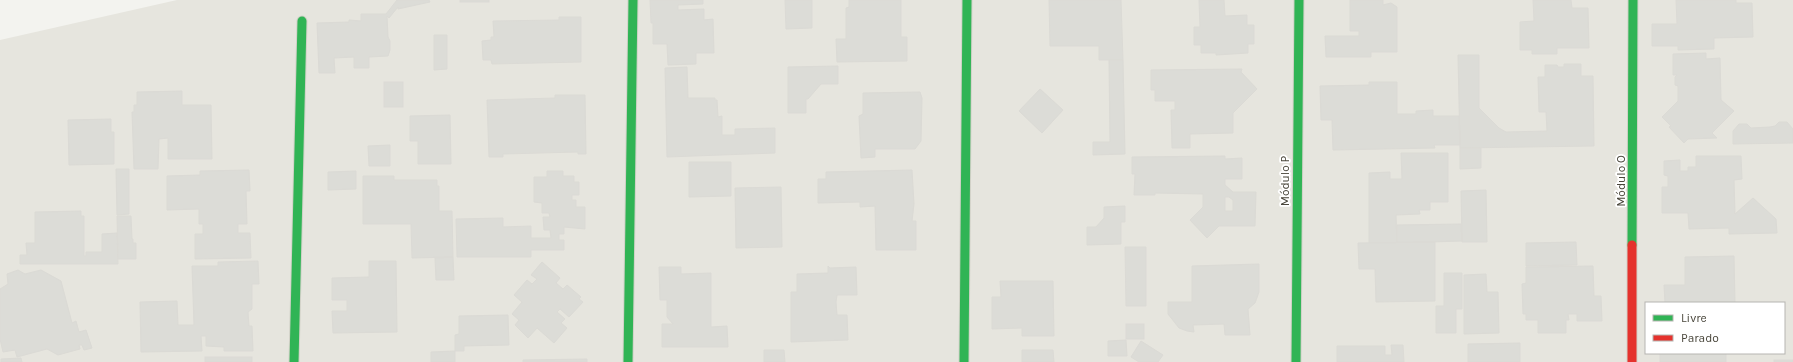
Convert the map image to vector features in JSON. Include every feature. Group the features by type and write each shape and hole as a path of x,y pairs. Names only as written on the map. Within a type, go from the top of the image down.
{"street":[{"path":"628,362 633,0"},
{"path":"964,362 967,0"},
{"name":"Módulo P","path":"1296,362 1299,0"},
{"name":"Módulo O","path":"1632,362 1633,0"},
{"path":"294,362 302,21"}],"shaded area":[{"path":"177,0 1793,0 1793,362 0,362 0,40"}],"building":[{"path":"397,0 429,0 430,2 398,9 398,7 389,18 387,16 388,37 390,41 388,56 369,57 369,68 354,68 354,57 334,58 335,73 319,73 317,23 349,22 349,20 361,21 361,14 386,14"},
{"path":"460,0 489,0 489,2 460,2"},
{"path":"650,0 703,0 703,4 678,5 678,10 704,9 704,20 713,19 714,53 696,53 696,64 668,65 667,44 653,44 653,23 651,23"},
{"path":"785,0 812,0 812,28 786,29"},
{"path":"849,0 901,0 901,37 907,37 907,61 837,62 836,39 846,39 846,8 849,7"},
{"path":"1049,0 1121,0 1123,60 1099,60 1099,46 1050,46"},
{"path":"1199,0 1224,0 1225,16 1247,15 1247,25 1254,25 1254,44 1248,44 1248,53 1216,55 1216,53 1201,53 1201,45 1194,45 1194,27 1200,27"},
{"path":"1350,0 1383,0 1383,5 1391,3 1397,7 1397,52 1371,52 1371,57 1326,57 1325,36 1359,36 1359,31 1350,31"},
{"path":"1533,0 1571,0 1572,8 1588,8 1589,48 1557,48 1557,54 1532,54 1532,50 1520,50 1520,22 1534,21"},
{"path":"1676,0 1736,0 1736,3 1752,3 1753,37 1714,38 1714,49 1678,50 1678,46 1652,46 1652,24 1677,24"},
{"path":"559,17 581,17 581,62 492,64 491,60 483,60 482,41 491,40 491,37 494,37 493,21 559,20"},
{"path":"434,35 447,35 447,69 434,70"},
{"path":"1706,53 1706,59 1720,58 1721,100 1734,111 1712,133 1717,138 1688,139 1684,143 1662,117 1678,101 1678,86 1675,85 1675,77 1677,75 1673,75 1673,54"},
{"path":"1458,55 1479,55 1479,108 1499,128 1506,132 1547,131 1546,112 1539,112 1538,77 1545,77 1545,65 1557,65 1558,67 1564,67 1564,64 1581,64 1581,76 1593,76 1594,146 1460,148"},
{"path":"1109,60 1123,60 1125,154 1093,155 1093,142 1110,142"},
{"path":"838,66 838,84 821,84 808,99 806,99 806,113 788,113 788,67"},
{"path":"687,67 688,98 715,98 715,100 717,100 718,117 722,116 722,135 735,135 735,129 775,128 775,153 667,157 665,68"},
{"path":"1242,69 1241,72 1257,89 1233,113 1233,133 1190,134 1190,148 1172,148 1171,110 1175,110 1175,101 1155,101 1155,90 1151,90 1151,70"},
{"path":"384,82 403,82 403,107 384,107"},
{"path":"1369,82 1397,82 1397,114 1416,114 1416,111 1433,110 1433,116 1459,116 1460,145 1434,145 1435,148 1333,150 1332,120 1321,120 1320,86 1369,85"},
{"path":"1040,89 1063,110 1042,133 1019,111"},
{"path":"182,91 182,105 211,105 212,159 168,159 168,138 159,139 158,169 134,169 132,112 134,112 134,105 137,105 137,92"},
{"path":"920,92 922,98 921,141 915,149 875,149 875,157 861,158 859,116 863,114 863,93"},
{"path":"555,95 585,95 586,154 578,154 578,152 503,154 503,157 489,157 487,100 555,98"},
{"path":"450,115 451,164 418,164 418,141 410,141 410,116"},
{"path":"111,119 111,132 114,132 114,164 69,165 68,120"},
{"path":"1779,122 1787,122 1793,129 1793,143 1733,144 1733,131 1739,124 1747,124 1751,128 1775,126"},
{"path":"390,145 390,166 369,166 368,146"},
{"path":"1460,148 1481,148 1481,168 1460,169"},
{"path":"1401,153 1448,153 1448,202 1430,202 1430,210 1419,210 1420,214 1396,215 1397,243 1369,243 1369,173 1390,172 1390,179 1402,179"},
{"path":"1225,156 1225,159 1242,158 1242,179 1225,179 1225,185 1233,192 1256,192 1255,226 1219,226 1207,238 1190,220 1203,207 1203,194 1155,193 1155,195 1134,195 1135,174 1132,174 1132,157","holes":["1225,197 1229,197 1233,200 1233,211 1225,211"]},
{"path":"1696,156 1741,156 1742,179 1734,180 1735,214 1753,198 1776,219 1777,233 1729,234 1729,228 1689,229 1688,213 1662,213 1662,187 1668,187 1668,176 1664,175 1664,161 1680,160 1680,171 1688,171 1688,167 1696,167"},
{"path":"689,162 731,162 731,196 689,197"},
{"path":"116,169 129,169 129,214 117,215"},
{"path":"249,170 250,191 246,191 247,224 238,224 238,233 250,233 251,258 195,259 195,234 203,234 203,224 199,224 199,209 167,210 167,176 200,175 200,171"},
{"path":"912,170 914,204 912,221 916,221 916,250 876,250 875,206 860,207 860,202 818,203 818,179 826,179 826,172"},
{"path":"356,171 356,189 328,190 328,172"},
{"path":"547,171 563,171 563,176 574,176 574,182 579,182 579,195 572,195 572,200 576,200 576,207 585,207 585,229 564,227 564,234 559,234 559,240 564,240 564,250 531,250 531,257 457,257 456,219 503,218 503,227 531,226 531,238 551,238 550,230 544,230 543,217 550,217 549,213 542,213 542,203 534,202 534,177 547,177"},
{"path":"363,176 394,176 394,180 437,180 437,186 439,186 439,211 452,211 453,257 412,258 411,224 363,224"},
{"path":"781,187 782,247 736,248 735,188"},
{"path":"1486,190 1487,242 1462,242 1461,191"},
{"path":"1125,206 1125,222 1121,222 1121,244 1087,245 1087,227 1096,227 1104,218 1104,207"},
{"path":"81,211 81,216 84,216 84,256 86,256 86,252 102,252 102,234 117,233 118,264 20,264 20,255 27,255 26,243 35,243 35,212"},
{"path":"117,216 131,216 132,239 133,243 136,243 136,259 118,259"},
{"path":"1461,224 1462,241 1397,243 1397,225"},
{"path":"1435,242 1435,301 1376,302 1375,269 1359,269 1358,243"},
{"path":"1576,242 1577,265 1526,266 1526,243"},
{"path":"1125,247 1146,247 1146,306 1126,306"},
{"path":"1734,256 1735,302 1665,302 1664,285 1685,285 1685,257"},
{"path":"453,257 454,280 436,280 435,258"},
{"path":"258,261 259,284 252,284 252,309 248,312 249,326 252,326 253,351 224,351 224,347 206,346 206,336 201,336 202,351 141,352 140,302 177,301 178,325 194,325 192,266 218,266 218,262"},
{"path":"369,261 396,261 397,332 333,333 332,311 347,311 347,300 332,300 332,278 369,277"},
{"path":"542,262 560,278 556,283 563,289 567,285 581,297 579,299 583,302 569,317 560,309 557,312 565,319 561,323 567,328 554,343 537,328 528,338 515,325 519,320 512,314 522,302 514,295 527,280 532,284 537,279 531,275"},
{"path":"1259,264 1259,292 1255,303 1248,309 1250,335 1225,335 1224,324 1193,325 1194,332 1187,331 1179,328 1168,314 1168,302 1192,302 1192,266"},
{"path":"828,266 830,268 856,267 857,295 837,295 836,302 837,315 847,315 848,340 791,342 791,292 797,292 797,274 828,273"},
{"path":"1593,266 1594,296 1601,296 1602,321 1577,321 1577,314 1568,314 1569,320 1566,320 1566,333 1538,333 1538,320 1526,320 1526,314 1523,314 1522,284 1526,283 1526,267"},
{"path":"659,267 681,267 681,274 711,273 711,327 727,326 728,347 662,347 662,324 673,324 667,317 667,300 660,300"},
{"path":"18,270 25,274 41,270 61,281 72,323 76,321 79,332 86,330 92,348 84,350 82,345 79,345 80,349 58,355 47,349 17,357 15,350 3,352 0,339 0,289 8,284 7,274"},
{"path":"1444,273 1462,273 1462,309 1456,309 1456,333 1436,333 1436,306 1444,306"},
{"path":"1486,274 1487,292 1498,292 1499,333 1464,334 1464,275"},
{"path":"1000,281 1053,281 1054,336 1022,336 1022,328 992,329 992,297 1001,297"},
{"path":"508,315 509,345 464,346 464,351 455,351 455,335 459,334 459,316"},
{"path":"1126,324 1144,324 1144,339 1126,339"},
{"path":"1126,340 1127,356 1108,356 1108,341"},
{"path":"1141,341 1163,355 1158,362 1139,362 1131,357"},
{"path":"1520,343 1520,362 1468,362 1468,344"},
{"path":"1391,345 1403,345 1404,362 1337,362 1337,346 1385,346 1385,355 1392,355"},
{"path":"764,350 784,350 785,362 764,362"},
{"path":"1022,350 1053,350 1054,362 1022,362"},
{"path":"455,351 455,362 431,362 431,352"},
{"path":"1660,354 1726,354 1726,362 1660,362"},
{"path":"205,357 252,357 252,362 205,362"},
{"path":"21,358 22,362 1,362 1,359"},
{"path":"587,359 587,362 523,362 523,360"},
{"path":"1774,360 1793,360 1793,362 1774,362"}],"traffic: fast":[{"path":"628,362 633,0"},
{"path":"964,362 967,0"},
{"path":"1296,362 1299,0"},
{"path":"1632,245 1633,0"},
{"path":"294,362 302,21"}],"traffic: jam":[{"path":"1632,245 1632,362"}]}
